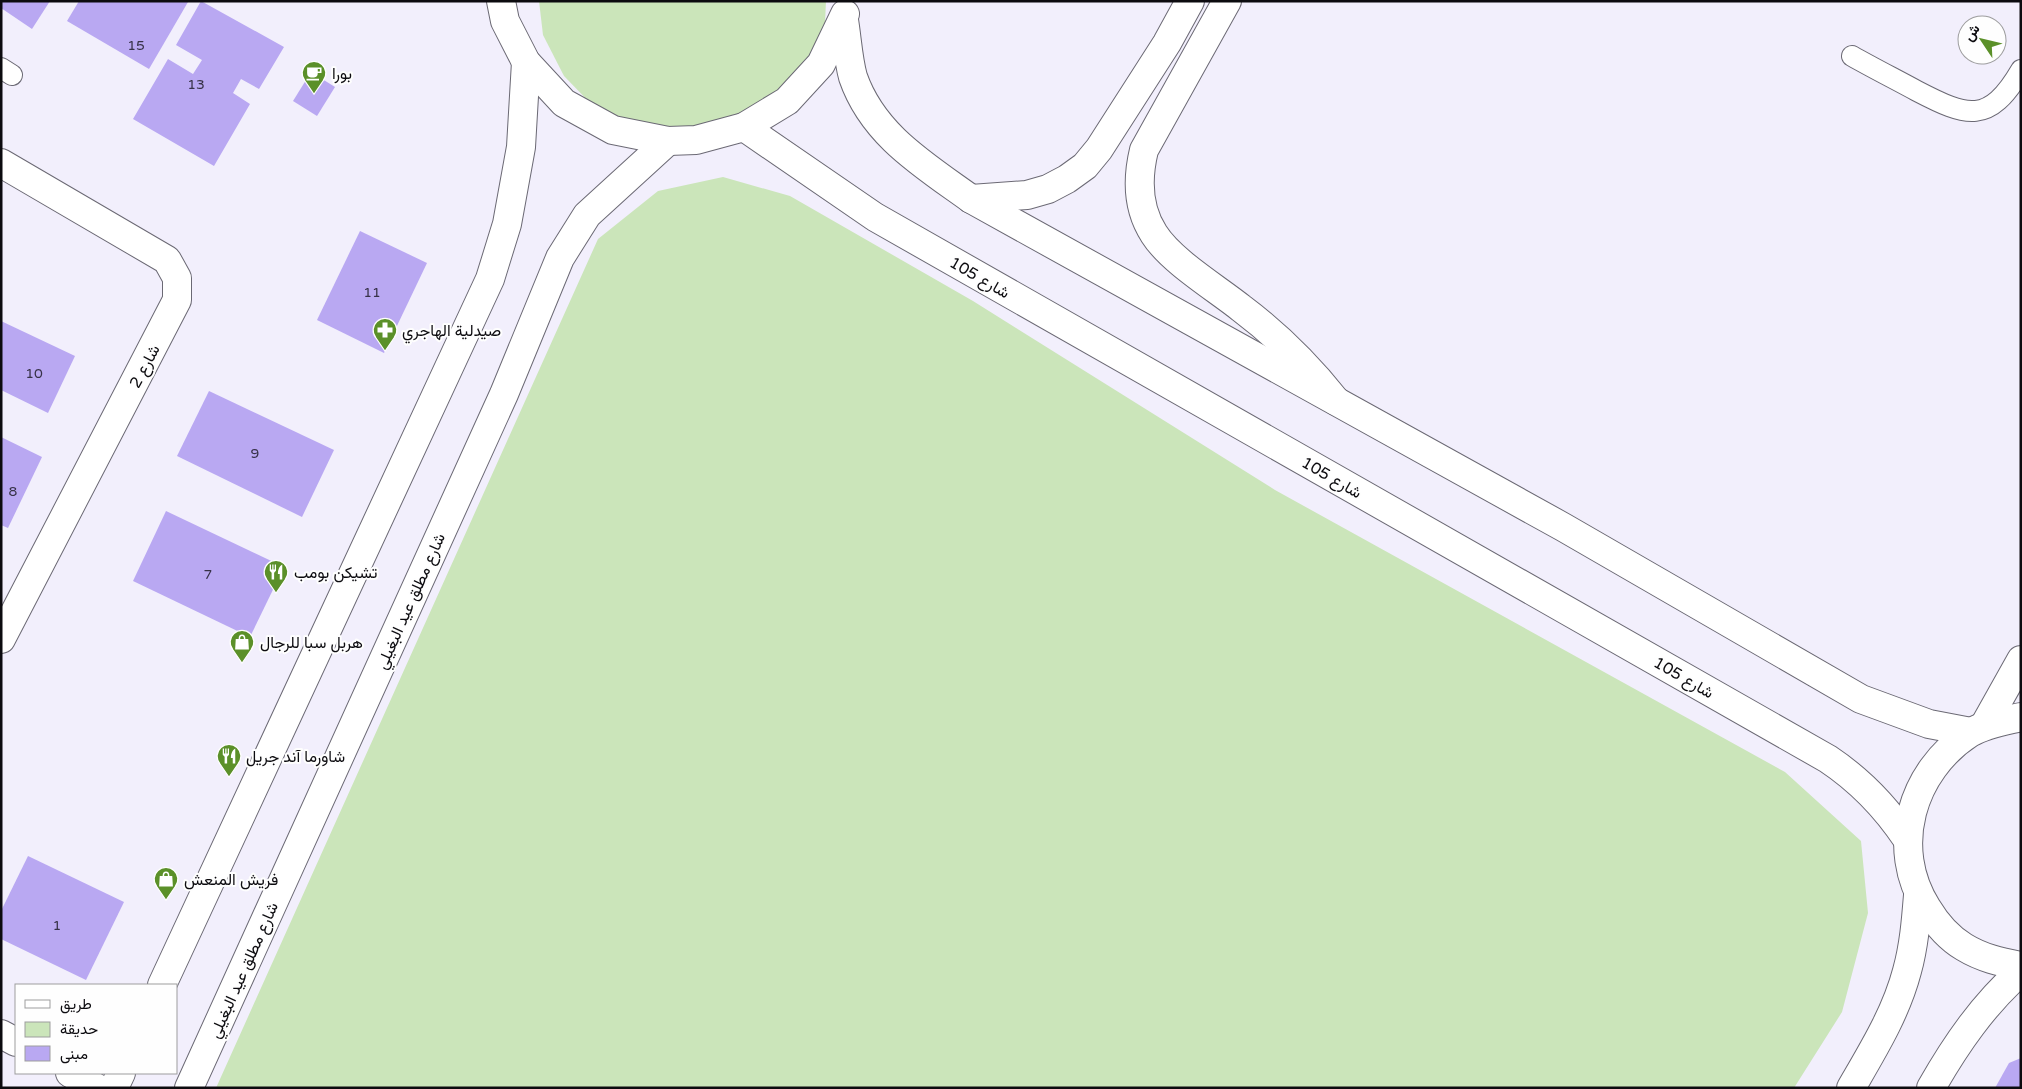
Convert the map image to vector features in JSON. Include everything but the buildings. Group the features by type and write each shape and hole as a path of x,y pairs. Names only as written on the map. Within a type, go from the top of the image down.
{"street":[{"path":"501,1 505,21 526,62 564,103 613,130 668,141 696,140 744,127 787,101 821,64 846,10"},
{"path":"971,199 1027,195 1048,189 1067,179 1085,166 1099,149 1167,43 1190,1"},
{"path":"1227,1 1144,150 1139,172 1139,194 1144,215 1154,235 1168,251 1268,329 1311,371 1339,404"},
{"path":"846,10 853,76 865,102 886,134 971,199 1563,527 1861,699 1929,724 1977,729"},
{"path":"162,984 490,279 507,224 520,147 526,62"},
{"name":"شارع 105","path":"744,127 875,217 1828,759 1866,788 1889,812 1907,839"},
{"name":"شارع مطلق عيد البغيلي","path":"189,1088 504,394 560,258 587,215 668,141"},
{"name":"شارع 2","path":"1,163 167,260 177,278 177,300 1,638"},
{"path":"1977,729 2021,660"},
{"path":"2021,717 1977,729 1945,752 1925,778 1912,807 1907,839 1910,868 1918,895 1937,923 1962,946 1992,961 2021,966"},
{"path":"1851,1088 1880,1038 1896,1003 1907,972 1914,938 1918,895"},
{"path":"1931,1088 1972,1022 1997,992 2021,971"},
{"path":"1,1034 15,1041"},
{"path":"72,1074 97,1088"},
{"path":"114,1088 121,1074"}],"lane":[{"path":"1167,43 1194,60"},
{"path":"1852,56 1945,106 1968,112 1992,106 2003,98 2021,70"}],"green space":[{"path":"539,1 826,1 825,23 806,69 730,129 638,131 597,110 564,76 543,35"},
{"path":"723,177 790,196 973,301 1275,490 1785,772 1861,841 1868,913 1842,1012 1794,1088 216,1088 598,239 658,191"}],"place":[{"name":"بورا","path":"314,94"},
{"name":"صيدلية الهاجري","path":"385,351"},
{"name":"تشيكن بومب","path":"276,593"},
{"name":"هربل سبا للرجال","path":"242,663"},
{"name":"شاورما آند جريل","path":"229,777"},
{"name":"فريش المنعش","path":"166,900"}]}
